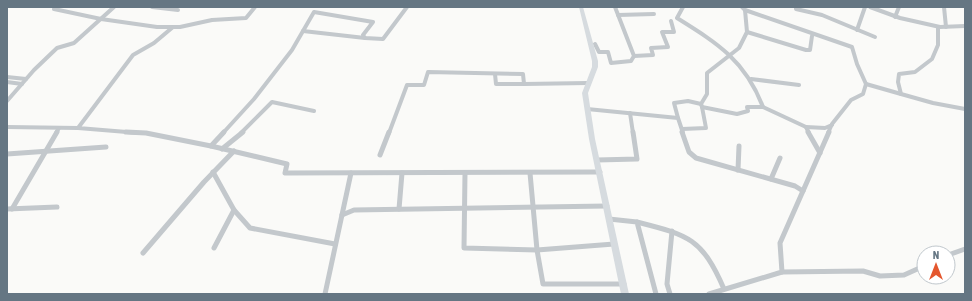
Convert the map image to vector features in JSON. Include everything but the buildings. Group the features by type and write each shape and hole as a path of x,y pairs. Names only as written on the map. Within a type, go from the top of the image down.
{"street":[{"path":"57,7 54,9 101,19 157,27 173,27 212,20 246,18 255,7"},
{"path":"7,101 26,79 58,48 74,43 114,7"},
{"path":"152,7 178,10"},
{"path":"212,146 254,99 292,50 316,7"},
{"path":"303,31 383,39 407,7"},
{"path":"581,7 595,61 595,67 585,93 587,108 625,294"},
{"path":"615,7 634,56"},
{"path":"683,7 676,18 717,43 731,55 751,79 763,107"},
{"path":"796,7 796,9 822,15 875,37"},
{"path":"857,30 865,7"},
{"path":"870,7 895,17 938,27 965,26"},
{"path":"895,17 899,7"},
{"path":"944,7 946,27"},
{"path":"682,129 706,128 702,105 707,94 707,73 739,48 747,32 744,9 852,47 857,64 866,84 863,94 851,100 832,125 780,243 782,272"},
{"path":"314,12 373,22 363,35 365,38"},
{"path":"618,15 654,14"},
{"path":"634,56 653,55 650,48 668,47 662,32 674,32 671,22"},
{"path":"78,128 133,56 154,43 173,27"},
{"path":"901,94 898,79 899,74 915,72 932,59 933,53 937,49 939,38 938,27"},
{"path":"747,32 806,50 810,50 812,36"},
{"path":"595,44 599,52 608,52 611,63 631,61 634,56"},
{"path":"380,155 408,85 424,85 428,72 523,74 524,84"},
{"path":"495,74 496,84 588,83"},
{"path":"7,77 26,79"},
{"path":"751,79 799,85"},
{"path":"7,82 22,84"},
{"path":"866,84 934,104 965,109"},
{"path":"803,191 795,186 696,158 689,152 674,103 688,101 737,114 748,111 747,107 763,107 806,127 824,128 832,125"},
{"path":"222,149 248,127 272,102 314,112"},
{"path":"587,108 678,118"},
{"path":"597,160 637,159 630,113"},
{"path":"7,127 78,128 146,133 212,146 287,164 285,173 600,172"},
{"path":"806,127 820,153"},
{"path":"9,209 59,128"},
{"path":"738,170 739,146"},
{"path":"7,154 106,147"},
{"path":"143,253 213,172 234,151"},
{"path":"772,179 780,158"},
{"path":"213,172 234,210 250,228 335,244"},
{"path":"324,294 351,173"},
{"path":"398,210 402,173"},
{"path":"465,173 464,248 537,250 614,244"},
{"path":"530,173 537,250 543,284 624,284"},
{"path":"342,215 354,210 607,206"},
{"path":"9,209 57,207"},
{"path":"214,248 234,210"},
{"path":"609,219 637,222 672,231 696,242 711,259 724,289"},
{"path":"637,222 656,294"},
{"path":"670,294 668,284 672,231"},
{"path":"709,294 782,272 863,271 880,276 904,275 916,270"}]}
